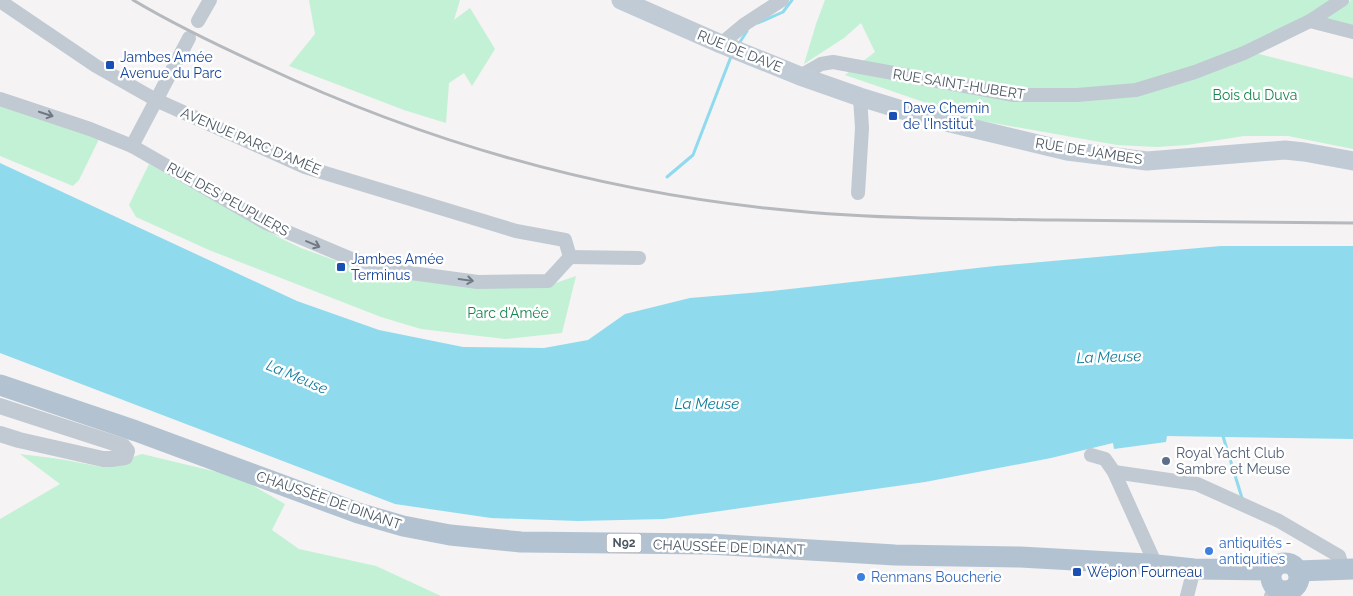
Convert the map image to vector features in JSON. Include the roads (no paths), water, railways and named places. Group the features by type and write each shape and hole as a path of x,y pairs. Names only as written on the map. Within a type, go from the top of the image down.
{"main road":[{"name":"RUE DE DAVE","path":"621,0 721,44 800,76 860,97"},
{"name":"RUE DE JAMBES","path":"860,97 925,117 980,131 1067,151 1112,158 1147,161 1175,160 1285,150 1353,161"},
{"name":"CHAUSSÉE DE DINANT","path":"0,385 127,428 358,513 403,526 450,535 521,542 709,544 895,555 1020,557 1156,565 1194,569 1280,588"},
{"name":"N92","path":"1280,588 1278,564 1285,562 1293,565 1298,571 1348,570"}],"street":[{"path":"198,21 210,0"},
{"path":"721,44 745,24 782,0"},
{"name":"RUE SAINT-HUBERT","path":"800,76 821,64 834,62 1014,95 1077,95 1136,90 1195,72 1244,53 1310,20 1342,0"},
{"name":"AVENUE PARC D'AMÉE","path":"0,1 88,61 156,100 305,167 516,231 565,240 570,257"},
{"path":"1310,20 1353,32"},
{"path":"132,146 189,38"},
{"path":"858,193 862,128 860,97"},
{"name":"RUE DES PEUPLIERS","path":"0,99 90,129 132,146 266,223 318,246 358,260 411,273 478,282 498,282 548,281 570,257"},
{"path":"570,257 639,258"},
{"path":"0,406 123,446 128,451 126,457 103,459 0,434"},
{"path":"1091,455 1105,459 1114,472 1156,565"},
{"path":"1114,472 1198,484 1279,521 1339,556 1348,570"},
{"path":"1187,596 1194,569"}],"water":[{"name":"La Meuse","path":"0,163 297,301 379,330 463,347 544,348 588,340 625,314 690,298 772,291 995,266 1221,246 1353,246 1353,439 1167,436 1166,442 1114,449 1113,443 1051,458 925,482 664,519 578,521 491,518 395,504 0,353"}],"waterway":[{"path":"758,23 783,12 792,0"},
{"path":"738,45 747,31"},
{"path":"667,177 693,155 732,54"},
{"path":"1222,433 1242,498"}],"railway":[{"path":"133,0 214,43 323,93 384,117 508,158 636,188 700,199 801,212 911,218 1353,223"}],"place":[{"name":"Jambes Amée Avenue du Parc","path":"110,65"},
{"name":"Dave Chemin de l'Institut","path":"893,116"},
{"name":"Jambes Amée Terminus","path":"341,267"},
{"name":"Royal Yacht Club Sambre et Meuse","path":"1166,461"},
{"name":"antiquités - antiquities","path":"1209,551"},
{"name":"Wépion Fourneau","path":"1077,572"},
{"name":"Renmans Boucherie","path":"861,577"}],"park label":[{"name":"Bois du Duva","path":"1255,95"},
{"name":"Parc d'Amée","path":"508,313"}]}
